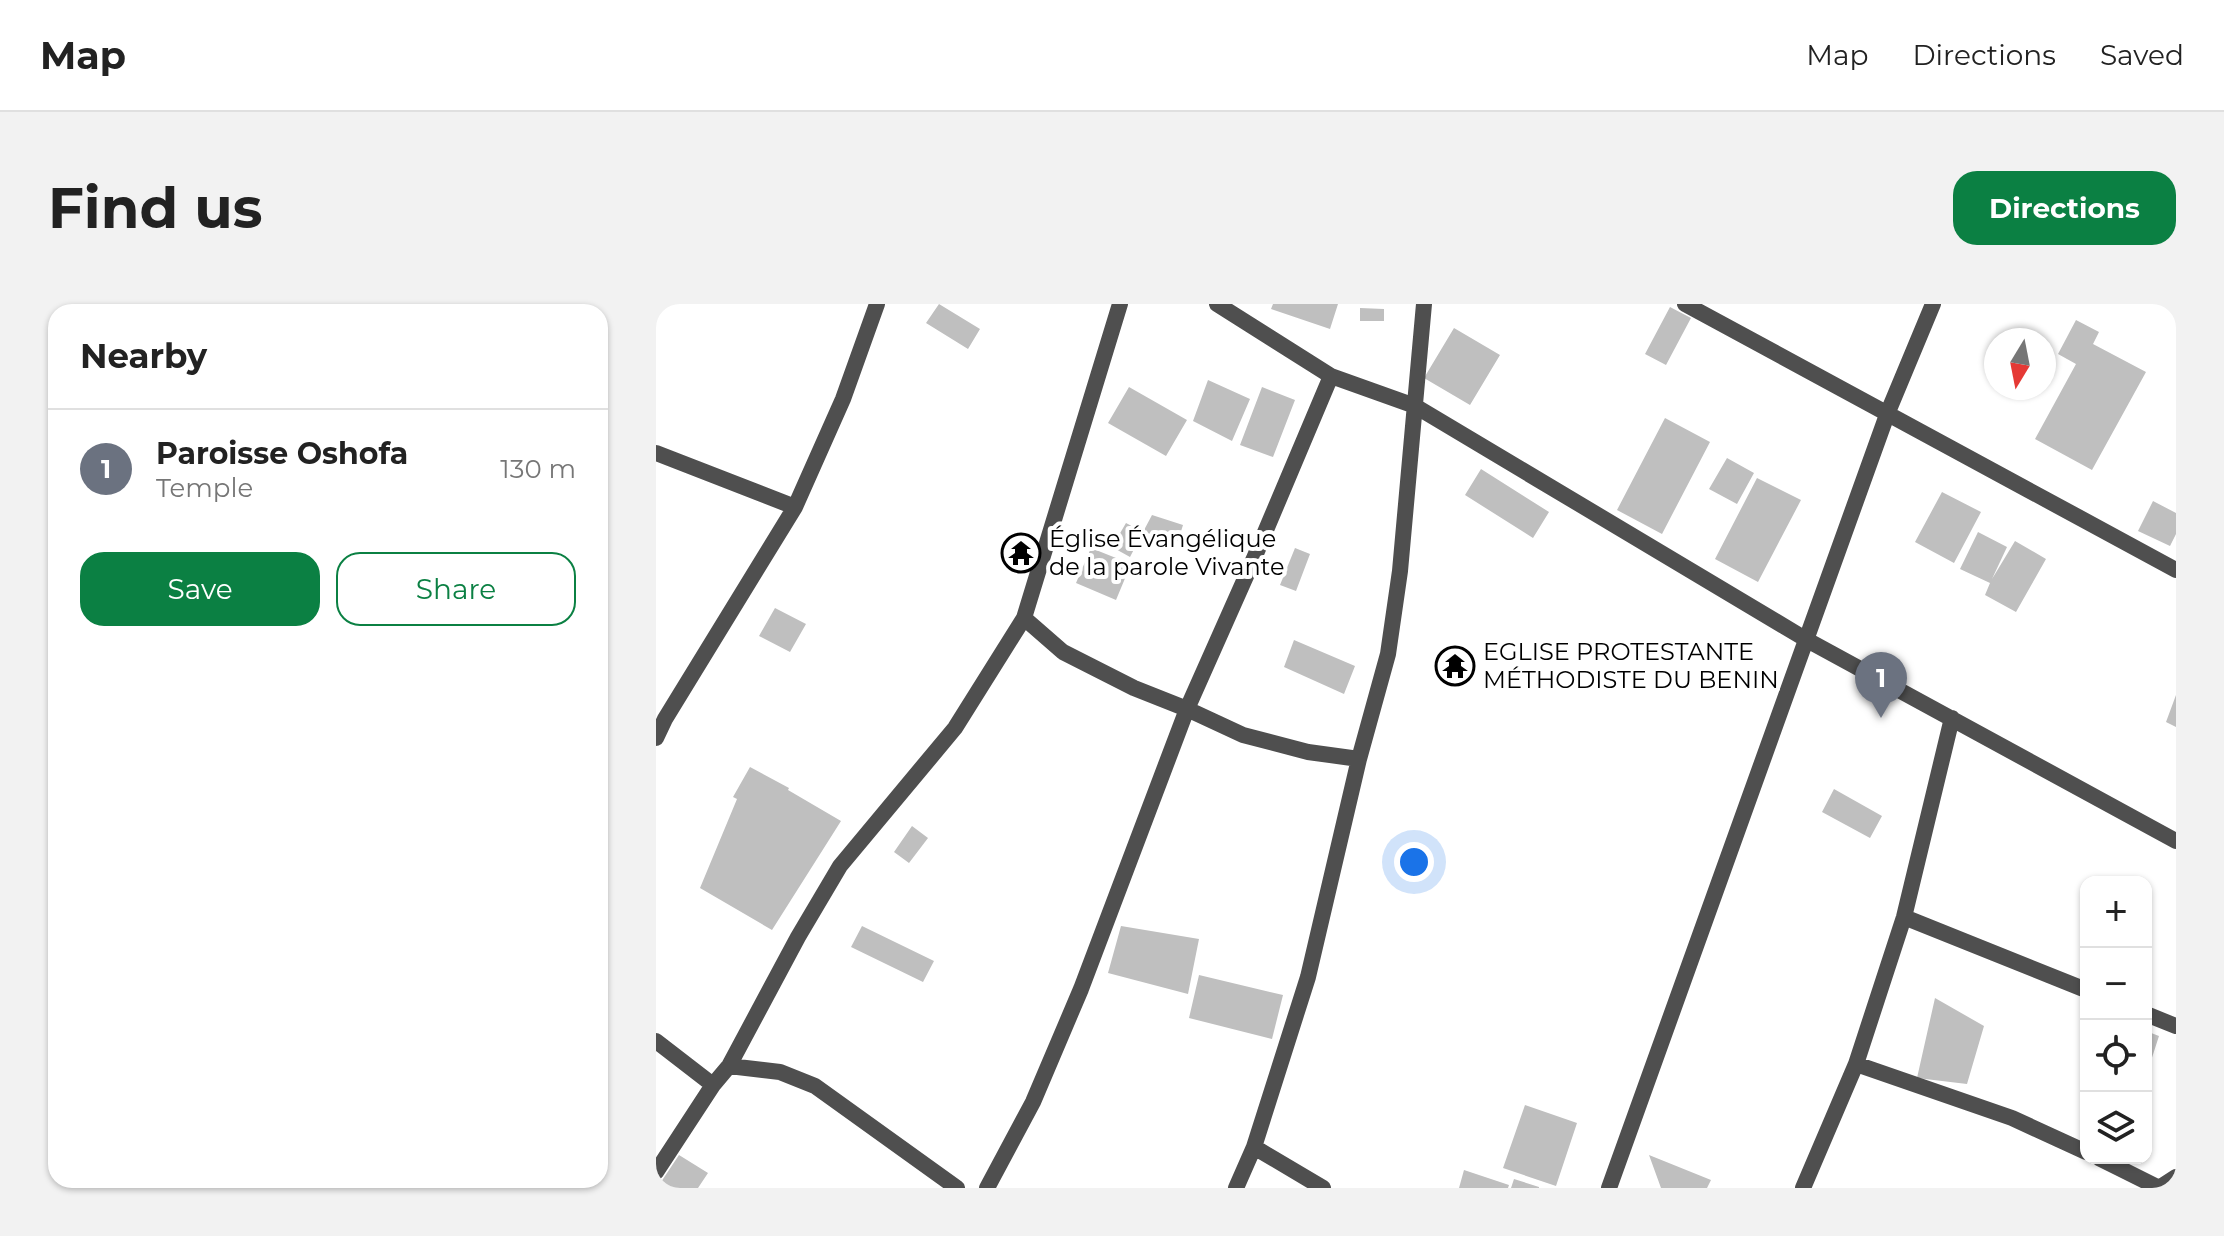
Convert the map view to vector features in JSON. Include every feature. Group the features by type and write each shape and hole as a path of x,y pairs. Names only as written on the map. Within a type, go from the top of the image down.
{"street":[{"path":"656,738 660,716 795,507 843,399 877,304"},
{"path":"656,1172 713,1085 729,1066 840,866 955,728 1024,618 1120,304"},
{"path":"1217,304 1331,376 1415,406 1807,640 2176,841"},
{"path":"1236,1188 1254,1147 1308,977 1359,759 1388,654 1400,571 1424,304"},
{"path":"1685,304 2176,570"},
{"path":"1609,1188 1888,412 1933,304"},
{"path":"987,1188 1033,1102 1063,1032 1187,709 1331,376"},
{"path":"656,453 795,507"},
{"path":"1024,618 1063,652 1134,688 1243,735 1308,752 1359,759"},
{"path":"1803,1188 1856,1064 1904,917 1952,718"},
{"path":"1904,917 2080,988"},
{"path":"2152,1016 2176,1026"},
{"path":"656,1041 713,1085"},
{"path":"1856,1064 2012,1118 2080,1149"},
{"path":"729,1066 780,1072 815,1086 957,1188"},
{"path":"1254,1147 1323,1188"},
{"path":"2111,1164 2159,1188 2176,1177"}],"building":[{"path":"939,304 980,329 968,349 926,323"},
{"path":"1273,304 1338,304 1330,329 1271,309"},
{"path":"1670,307 1691,318 1666,365 1645,354"},
{"path":"1360,308 1384,309 1384,321 1360,321"},
{"path":"2076,320 2099,332 2093,344 2146,372 2092,470 2035,439 2076,364 2058,354"},
{"path":"1454,328 1500,355 1470,405 1424,378"},
{"path":"1208,380 1250,399 1232,441 1193,421"},
{"path":"1129,387 1187,420 1166,456 1108,423"},
{"path":"1262,387 1295,400 1273,457 1240,445"},
{"path":"1665,418 1710,442 1662,534 1617,510"},
{"path":"1727,458 1754,473 1737,504 1709,489"},
{"path":"1481,469 1549,512 1533,538 1465,495"},
{"path":"1757,478 1801,500 1758,582 1715,559"},
{"path":"1942,492 1981,512 1954,563 1915,542"},
{"path":"2153,501 2176,513 2176,534 2170,546 2138,531"},
{"path":"1152,515 1183,525 1178,541 1143,532"},
{"path":"1126,523 1143,532 1130,557 1112,547"},
{"path":"1978,532 2007,547 1992,579 2015,541 2046,559 2016,612 1985,595 1990,583 1960,569"},
{"path":"1091,548 1131,564 1116,600 1076,583"},
{"path":"1295,548 1310,554 1296,591 1280,585"},
{"path":"775,608 806,624 790,652 759,636"},
{"path":"1294,640 1355,666 1344,694 1284,667"},
{"path":"2176,695 2176,727 2166,722"},
{"path":"750,767 841,821 772,930 700,888 737,799 733,797"},
{"path":"1834,789 1882,816 1870,838 1822,812"},
{"path":"912,826 928,838 909,863 894,852"},
{"path":"862,926 934,961 923,982 851,947"},
{"path":"1121,926 1199,939 1188,994 1108,973"},
{"path":"1199,975 1283,995 1272,1039 1189,1018"},
{"path":"1935,998 1984,1026 1967,1084 1917,1078"},
{"path":"2152,1033 2159,1036 2152,1058"},
{"path":"1525,1105 1577,1123 1556,1186 1503,1168"},
{"path":"679,1155 708,1173 698,1188 657,1188"},
{"path":"1649,1155 1711,1180 1707,1188 1661,1188"},
{"path":"1464,1170 1509,1185 1508,1188 1459,1188"},
{"path":"1514,1179 1539,1187 1539,1188 1511,1188"}],"place":[{"name":"Église Évangélique de la parole Vivante","path":"1021,553"},
{"name":"EGLISE PROTESTANTE MÉTHODISTE DU BENIN","path":"1455,666"},
{"name":"Paroisse Oshofa","path":"1881,718"}]}
